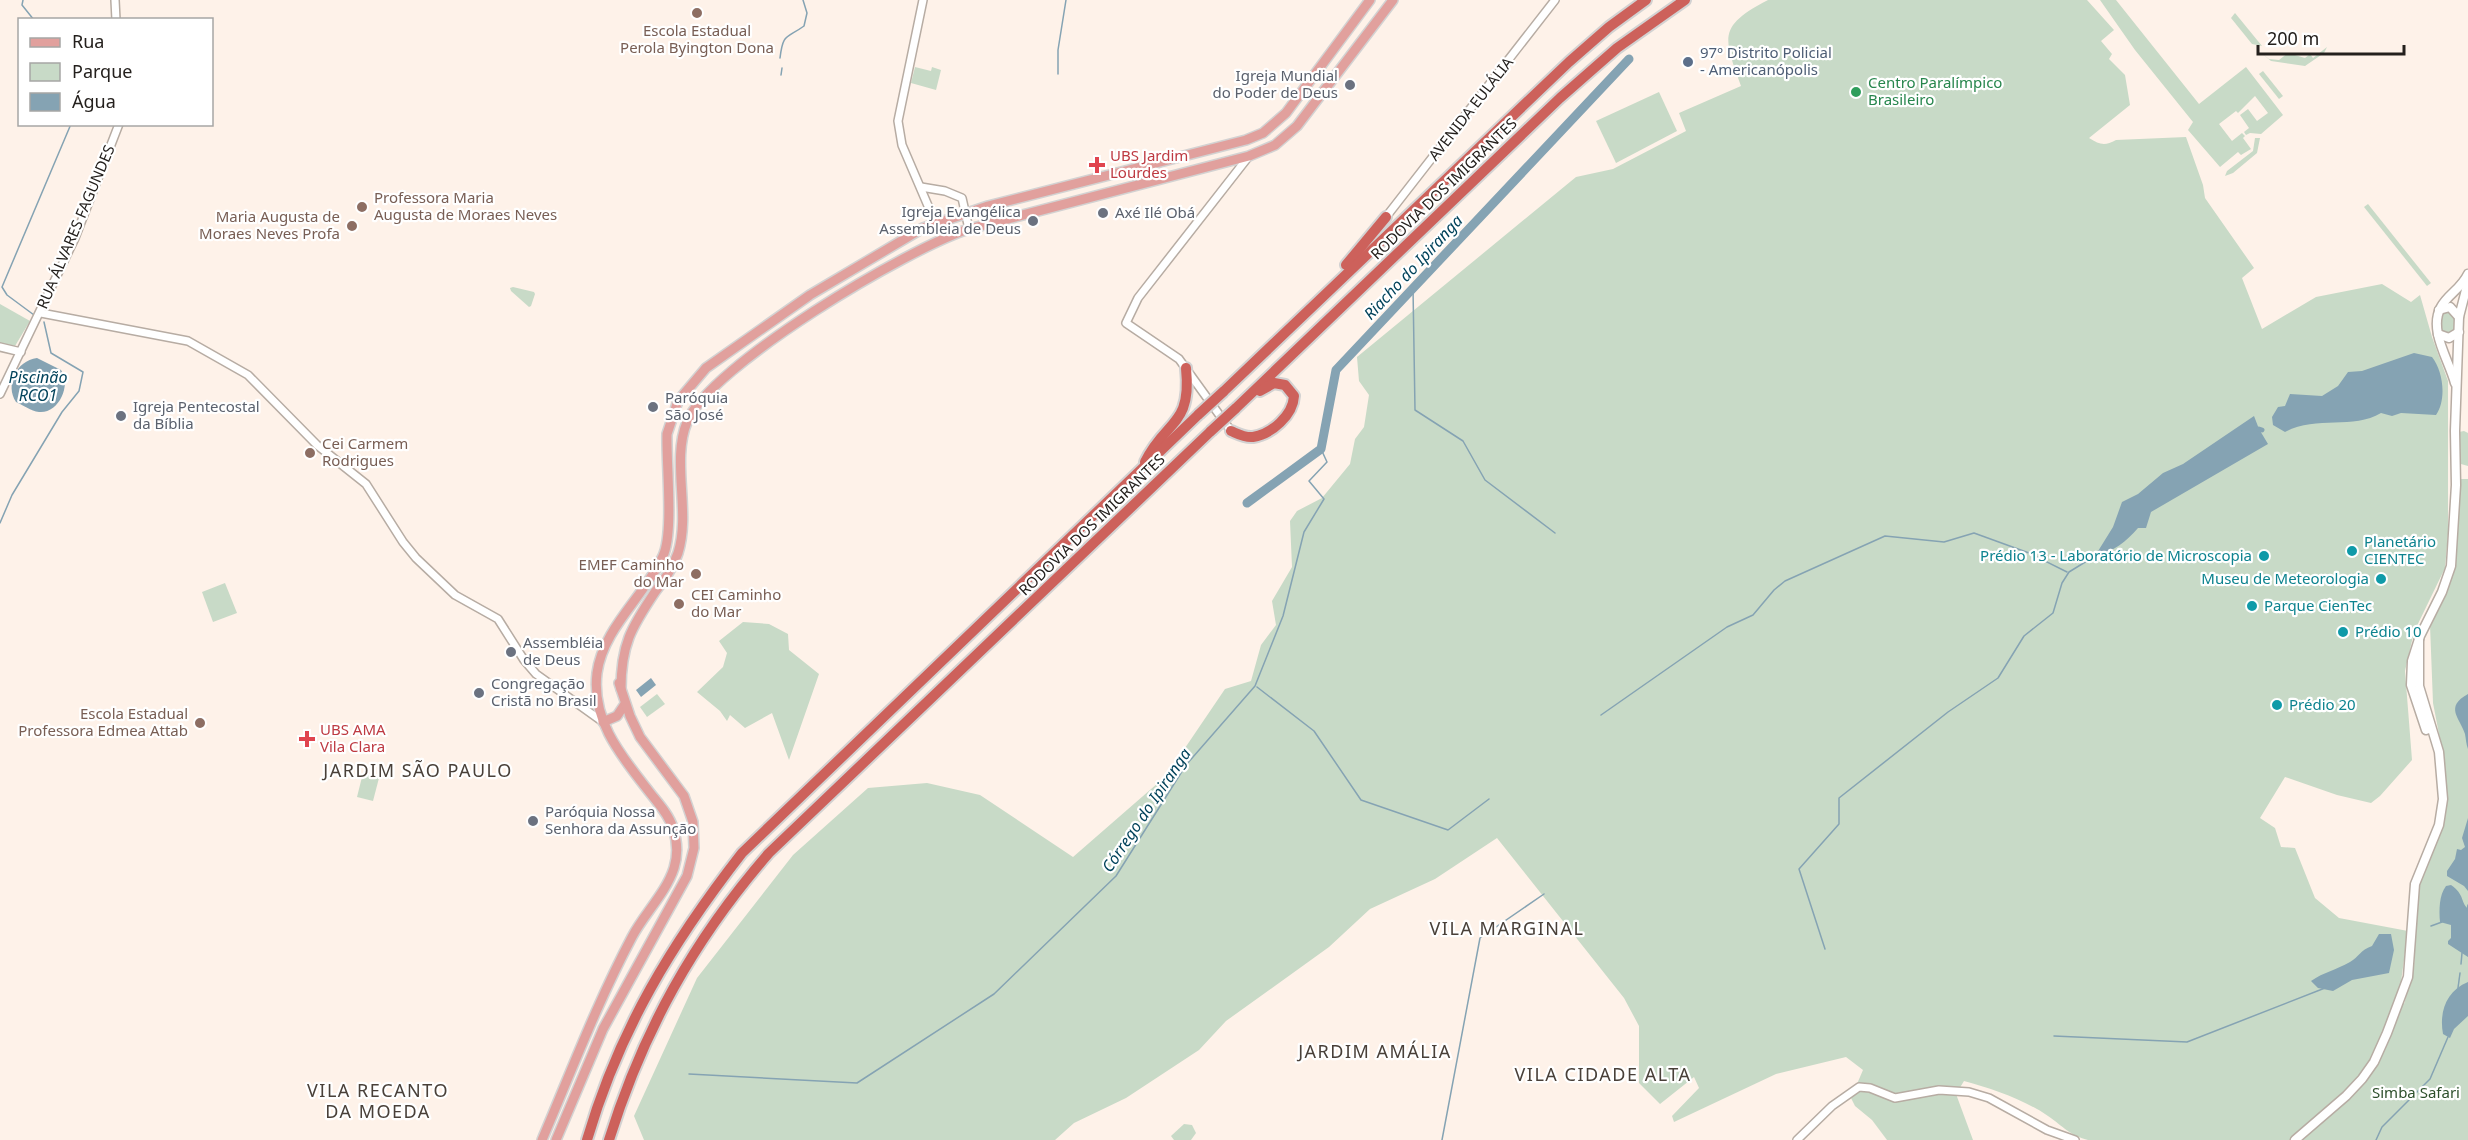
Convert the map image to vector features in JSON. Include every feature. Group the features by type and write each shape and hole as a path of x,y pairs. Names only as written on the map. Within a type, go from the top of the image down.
{"highway":[{"name":"RODOVIA DOS IMIGRANTES","path":"587,1140 600,1098 643,999 691,921 742,854 1569,62 1609,27 1646,0"},
{"name":"RODOVIA DOS IMIGRANTES","path":"609,1140 625,1091 666,999 693,952 734,893 769,853 1560,98 1617,48 1685,0"},
{"path":"1320,298 1386,217"},
{"path":"1141,470 1149,453 1175,424 1184,408 1188,387 1186,368"},
{"path":"1230,431 1248,437 1258,436 1275,426 1291,410 1293,396 1285,385 1274,383 1253,391"}],"main road":[{"path":"542,1140 573,1061 632,937 670,876 676,858 675,837 669,818 617,749 603,722 597,694 600,661 608,641 666,549 667,434 671,416 683,395 706,368 781,314 935,222 1246,140 1263,133 1286,113 1370,0"},
{"path":"621,689 621,662 628,640 641,614 675,563 679,551 682,523 682,443 688,420 704,398 746,359 813,312 943,238 969,229 1249,156 1275,145 1297,126 1393,0"},
{"path":"919,250 937,237 935,222"},
{"path":"2456,389 2438,334 2439,310 2458,291 2468,274"},
{"path":"2295,1140 2362,1079 2374,1062 2397,1011 2408,977 2415,884 2419,868 2434,838 2442,810 2440,763 2419,686 2419,639 2442,592 2451,566 2454,508 2450,454 2454,434 2459,316 2468,282"},
{"path":"2439,310 2450,307 2459,316"},
{"path":"2438,334 2448,338 2459,332"},
{"path":"556,1140 603,1029 687,876 694,848 693,822 684,796 640,737 625,704 621,689 618,673 620,647 608,641"},
{"path":"603,722 616,716 625,704"}],"street":[{"path":"115,0 116,18"},
{"path":"922,0 898,120 902,145 935,222"},
{"name":"AVENIDA EULÁLIA","path":"1386,217 1555,0"},
{"name":"RUA ÁLVARES FAGUNDES","path":"0,394 75,238 118,126"},
{"path":"1230,431 1186,368 1173,354 1126,323 1138,298 1249,156"},
{"path":"921,187 962,198 969,229"},
{"path":"926,198 928,193 935,189"},
{"path":"41,312 188,341 248,375 317,445 366,484 403,542 417,558 455,594 498,619 531,669 603,722"},
{"path":"0,347 21,352"},
{"path":"581,707 591,706 597,694"},
{"path":"1797,1140 1832,1106 1859,1087 1870,1088 1887,1096 1900,1097 1939,1090 1969,1092 1989,1098 2047,1130 2075,1140"}],"green space":[{"name":"Simba Safari","path":"1768,0 2087,0 2114,30 2101,41 2112,54 2109,59 2125,75 2130,105 2089,138 2106,144 2116,140 2186,137 2203,185 2205,198 2254,268 2242,278 2262,329 2316,297 2382,284 2411,302 2420,295 2448,381 2448,534 2445,568 2414,632 2405,671 2412,760 2371,803 2337,795 2285,777 2260,818 2275,828 2281,847 2295,848 2315,898 2339,918 2408,931 2400,989 2404,1004 2414,969 2417,888 2445,811 2445,765 2433,703 2430,625 2451,578 2460,479 2468,479 2468,1140 2088,1140 2071,1133 2048,1116 2018,1100 1964,1081 1956,1094 1973,1140 1887,1140 1872,1120 1855,1106 1851,1098 1863,1070 1846,1057 1776,1074 1674,1122 1672,1116 1699,1088 1694,1077 1660,1104 1639,1083 1639,1026 1624,998 1497,838 1435,879 1370,909 1329,947 1226,1021 1199,1050 1126,1098 1074,1123 1055,1140 644,1140 634,1116 697,978 793,855 868,788 927,783 980,795 1073,857 1166,776 1225,689 1251,681 1261,645 1276,625 1272,601 1292,567 1290,521 1297,511 1322,498 1350,464 1355,439 1364,427 1369,395 1359,381 1357,357 1576,177 1613,169 1686,131 1679,113 1741,86 1728,44 1729,34 1740,18"},
{"path":"2100,0 2116,0 2199,104 2246,67 2283,115 2261,134 2246,135 2244,132 2249,128 2240,115 2248,109 2257,121 2268,113 2255,96 2238,113 2236,111 2219,124 2232,141 2242,133 2251,149 2241,155 2238,152 2220,167 2188,130 2193,122 2135,50"},
{"path":"2235,13 2262,46 2252,44 2231,18"},
{"path":"2327,47 2324,53 2305,66 2271,61 2260,52 2269,59 2279,60 2288,53 2305,58 2310,54 2313,58"},
{"path":"915,67 931,71 932,67 941,70 936,90 911,83"},
{"path":"2263,71 2283,96 2279,99 2259,74"},
{"path":"1659,92 1677,131 1616,163 1596,121"},
{"path":"2255,138 2260,138 2257,153 2233,173 2225,176 2227,171 2253,151"},
{"path":"2368,204 2431,283 2427,286 2364,207"},
{"path":"510,288 534,292 531,306 529,307 511,291"},
{"path":"0,304 30,321 15,346 0,343"},
{"path":"2446,309 2456,315 2452,335 2442,333 2442,313"},
{"path":"2459,432 2468,433 2468,466 2461,464 2457,455"},
{"path":"225,583 237,613 213,622 202,592"},
{"path":"743,622 769,624 788,634 789,650 819,674 789,760 772,713 745,728 730,715 727,721 720,711 697,692 723,667 727,653 719,641"},
{"path":"657,694 665,704 647,717 640,707"},
{"path":"363,773 379,778 373,801 357,797"},
{"path":"1184,1124 1192,1125 1196,1133 1191,1140 1174,1140 1171,1136"}],"water":[{"path":"2414,353 2432,357 2439,370 2442,401 2436,415 2401,413 2392,416 2381,413 2359,421 2309,424 2285,432 2273,425 2272,417 2278,407 2285,406 2290,394 2322,396 2338,386 2348,372 2362,371"},
{"name":"Piscinão RCO1","path":"37,358 61,370 65,384 57,404 52,409 39,412 16,402 12,388 12,381 18,369 23,364"},
{"path":"2254,416 2268,444 2151,512 2146,528 2138,528 2119,545 2095,556 2113,527 2122,502 2138,494 2163,473 2183,464"},
{"path":"651,678 656,685 641,697 636,690"},
{"path":"2468,694 2468,749 2455,708 2457,703"},
{"path":"2468,818 2468,891 2447,876 2447,871 2455,859 2457,849 2461,850 2465,847 2462,838"},
{"path":"2451,885 2468,909 2468,957 2448,944 2451,938 2451,925 2440,922 2442,894 2446,886"},
{"path":"2379,934 2391,934 2394,950 2389,973 2352,980 2333,991 2318,988 2311,981 2353,960 2372,946"},
{"path":"2468,982 2468,1016 2454,1029 2450,1038 2443,1034 2443,1010 2454,991"}],"waterway":[{"path":"23,0 22,5 32,18"},
{"path":"780,58 784,40 804,26 807,13 803,0"},
{"path":"1058,74 1058,50 1066,0"},
{"name":"Riacho do Ipiranga","path":"1247,503 1321,449 1336,370 1629,59"},
{"path":"781,75 782,68"},
{"path":"34,315 7,295 2,287 70,126"},
{"path":"1413,288 1415,410 1463,441 1485,480 1555,533"},
{"path":"0,523 12,495 62,412 79,391 83,372 51,353 44,322"},
{"name":"Córrego do Ipiranga","path":"689,1074 857,1083 994,994 1116,876 1186,765 1255,686 1283,616 1304,532 1324,499 1309,481 1327,462 1321,449"},
{"path":"1601,715 1727,627 1753,615 1774,590 1785,581 1885,536 1944,542 1974,533 2029,553 2067,572"},
{"path":"1825,949 1799,869 1839,824 1839,798 1948,712 1998,678 2024,636 2053,613 2062,583 2069,572 2095,556"},
{"path":"1257,687 1314,731 1361,800 1448,830 1489,799"},
{"path":"1442,1140 1480,938 1544,894"},
{"path":"2467,910 2468,905"},
{"path":"2431,926 2442,922"},
{"path":"2461,964 2462,953"},
{"path":"2458,988 2460,973"},
{"path":"2054,1036 2187,1042 2325,988"},
{"path":"2376,1140 2382,1127 2430,1079 2448,1037"}],"place":[{"name":"Escola Estadual Perola Byington Dona","path":"697,13"},
{"name":"97º Distrito Policial - Americanópolis","path":"1688,62"},
{"name":"Igreja Mundial do Poder de Deus","path":"1350,85"},
{"name":"Centro Paralímpico Brasileiro","path":"1856,92"},
{"name":"UBS Jardim Lourdes","path":"1097,165"},
{"name":"Professora Maria Augusta de Moraes Neves","path":"362,207"},
{"name":"Axé Ilé Obá","path":"1103,213"},
{"name":"Igreja Evangélica Assembleia de Deus","path":"1033,221"},
{"name":"Maria Augusta de Moraes Neves Profa","path":"352,226"},
{"name":"Paróquia São José","path":"653,407"},
{"name":"Igreja Pentecostal da Bíblia","path":"121,416"},
{"name":"Cei Carmem Rodrigues","path":"310,453"},
{"name":"Planetário CIENTEC","path":"2352,551"},
{"name":"Prédio 13 - Laboratório de Microscopia","path":"2264,556"},
{"name":"EMEF Caminho do Mar","path":"696,574"},
{"name":"Museu de Meteorologia","path":"2381,579"},
{"name":"CEI Caminho do Mar","path":"679,604"},
{"name":"Parque CienTec","path":"2252,606"},
{"name":"Prédio 10","path":"2343,632"},
{"name":"Assembléia de Deus","path":"511,652"},
{"name":"Congregação Cristã no Brasil","path":"479,693"},
{"name":"Prédio 20","path":"2277,705"},
{"name":"Escola Estadual Professora Edmea Attab","path":"200,723"},
{"name":"UBS AMA Vila Clara","path":"307,739"},
{"name":"Paróquia Nossa Senhora da Assunção","path":"533,821"}],"district":[{"name":"JARDIM SÃO PAULO","path":"418,771"},
{"name":"VILA MARGINAL","path":"1507,929"},
{"name":"JARDIM AMÁLIA","path":"1375,1052"},
{"name":"VILA CIDADE ALTA","path":"1603,1075"},
{"name":"VILA RECANTO DA MOEDA","path":"378,1101"}]}
